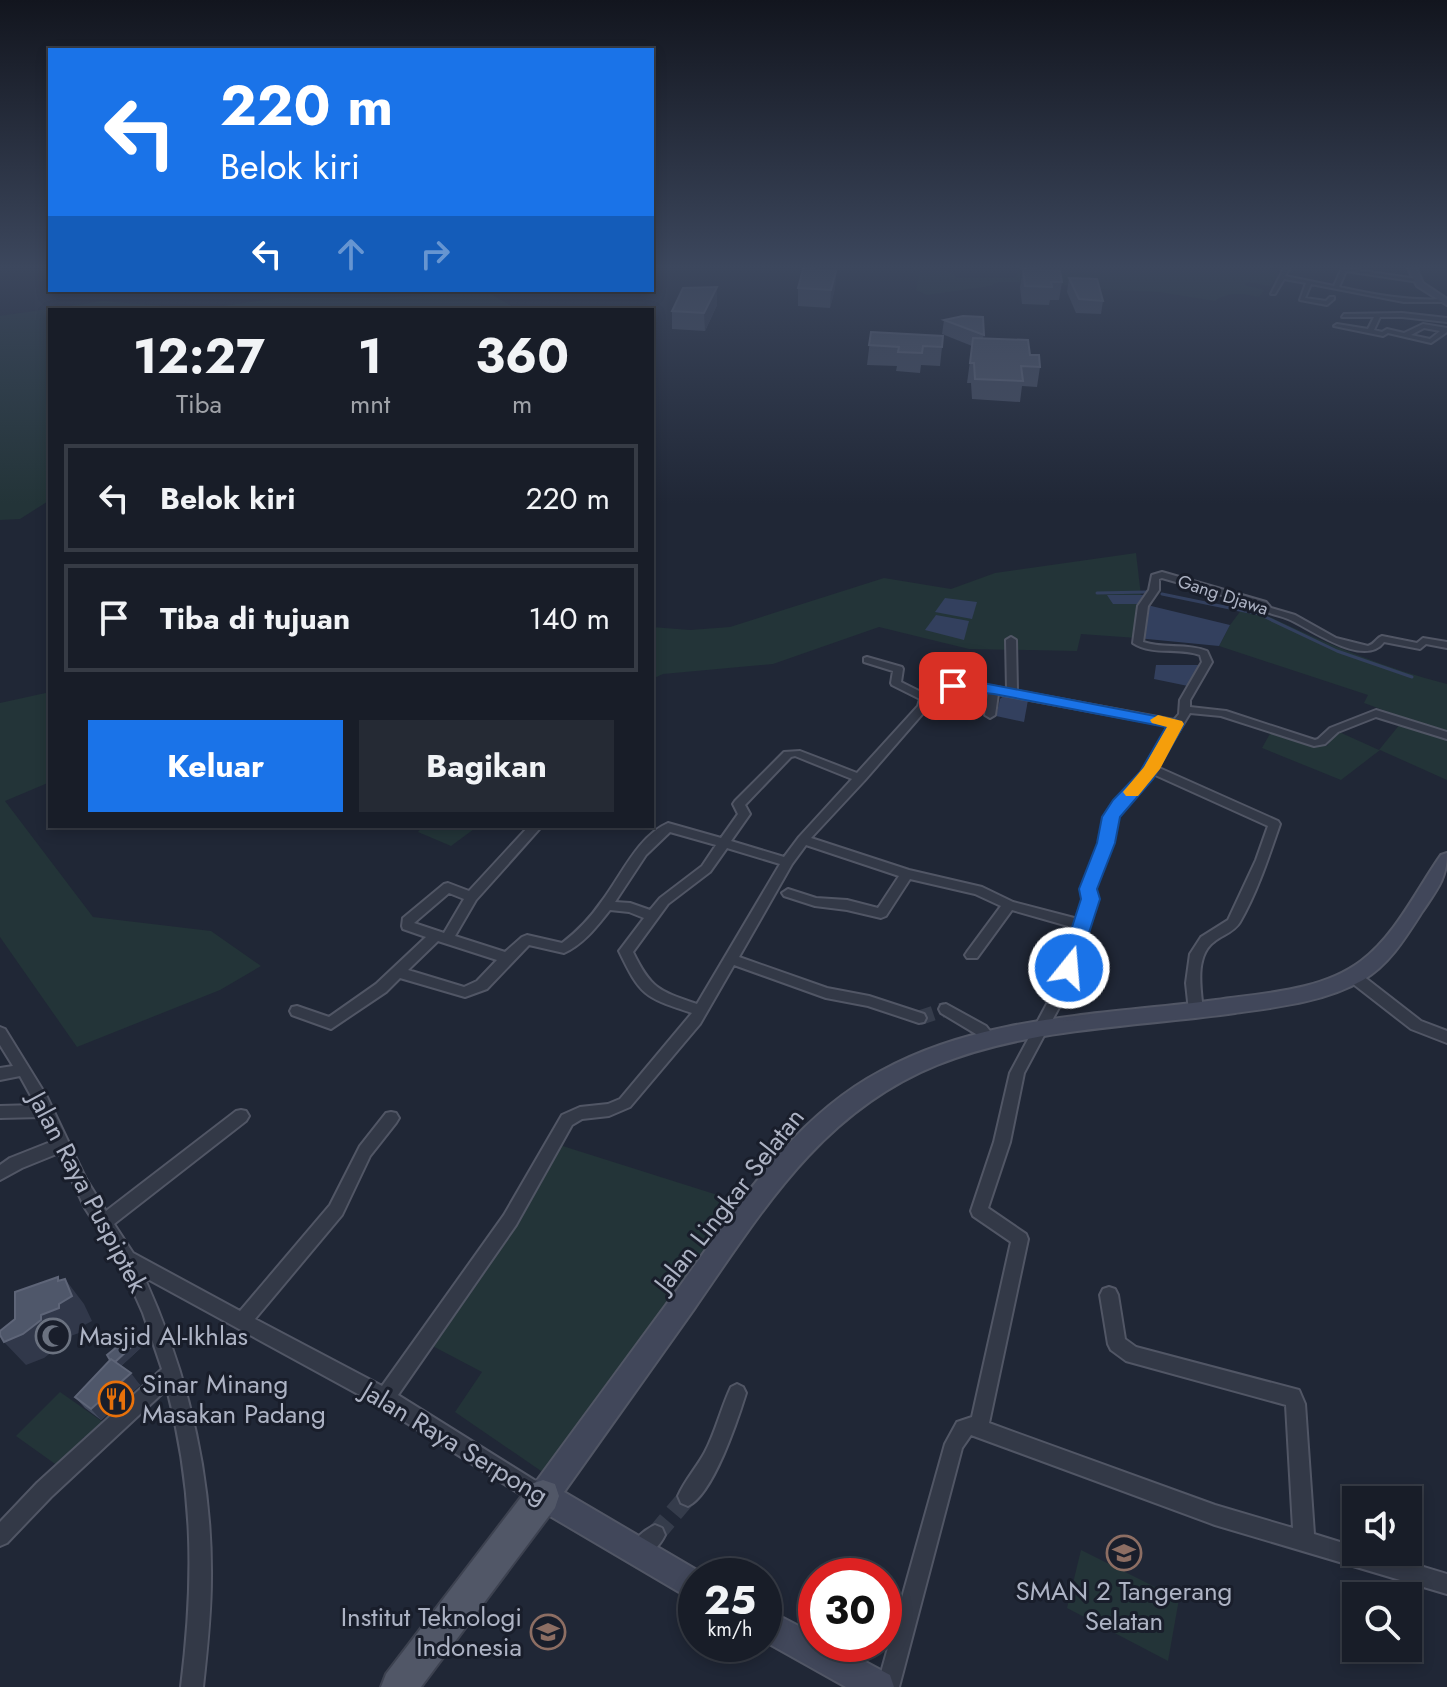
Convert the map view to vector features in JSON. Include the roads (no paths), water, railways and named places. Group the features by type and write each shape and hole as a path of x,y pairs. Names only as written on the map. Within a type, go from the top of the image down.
{"main road":[{"name":"Jalan Lingkar Selatan","path":"543,1496 767,1187 817,1128 859,1094 918,1062 990,1040 1038,1030 1196,1011 1296,995 1353,976 1375,961 1447,859"},
{"name":"Jalan Raya Serpong","path":"543,1496 645,1544 678,1572"},
{"path":"399,1687 543,1496"},
{"path":"782,1634 878,1687"}],"street":[{"name":"Gang Djawa","path":"979,1427 1020,1239 979,1211 1002,1142 1017,1073 1065,979 1091,899 1088,889 1106,843 1111,817 1151,769 1176,724 1182,721 1187,710 1185,700 1207,662 1204,653 1190,649 1150,647 1138,643 1143,606 1150,599 1157,576 1263,604 1268,610 1292,617 1333,640 1368,649 1376,647 1382,639 1420,646 1423,641 1447,645"},
{"path":"1011,640 1012,692"},
{"path":"385,1398 510,1220 567,1120 580,1113 609,1110 625,1103 680,1039 700,1010 803,840 923,707 925,698 896,683 898,669 867,660"},
{"path":"923,707 943,705 956,683 1176,724"},
{"path":"990,715 994,689"},
{"path":"1187,710 1222,713 1314,743 1321,742 1334,730 1376,713 1447,736"},
{"path":"700,1010 651,993 643,987 626,951 664,901 706,869 744,814 739,804 791,752 861,778"},
{"path":"1151,769 1274,824 1262,860 1233,923 1206,940 1197,954 1193,983 1196,1011"},
{"path":"297,1011 331,1023 337,1022 441,937 471,897 534,828"},
{"path":"397,972 465,992 482,985 527,940 559,948 568,946 608,905 652,842 665,829 675,828 787,862"},
{"path":"803,840 907,874 978,890 1009,905 1081,925"},
{"path":"788,893 815,902 881,913 907,874"},
{"path":"471,897 448,887 408,921 411,928 507,958"},
{"path":"608,905 630,908 652,916"},
{"path":"972,955 1009,905"},
{"path":"730,959 826,993 869,1001 919,1018"},
{"path":"1353,976 1416,1025 1447,1037"},
{"path":"946,1009 981,1030 990,1040"},
{"name":"Jalan Raya Puspiptek","path":"0,1033 47,1111 61,1145 103,1223 127,1259 172,1372 189,1432 199,1494 201,1625 192,1687"},
{"path":"0,1074 23,1070"},
{"path":"0,1112 47,1111"},
{"path":"103,1223 241,1116"},
{"path":"244,1319 336,1210 365,1151 391,1118"},
{"path":"0,1173 16,1163 61,1145"},
{"name":"Jalan Raya Serpong","path":"127,1259 244,1319 385,1398 543,1496"},
{"path":"1109,1295 1117,1344 1132,1355 1292,1397 1296,1404 1304,1541"},
{"path":"0,1536 44,1490 172,1372"},
{"path":"688,1496 708,1470 725,1437 737,1393"},
{"path":"888,1687 954,1444 964,1429 979,1427 1215,1515 1447,1584"}],"water":[{"path":"1107,595 1144,595 1143,604 1230,625 1219,646 1137,638 1142,604 1113,604"},
{"path":"945,598 977,602 972,619 935,612"},
{"path":"936,615 969,621 964,640 925,630"},
{"path":"1156,665 1201,666 1188,686 1154,679"},
{"path":"1006,694 1028,700 1024,722 996,716 1000,699"}],"waterway":[{"path":"1097,593 1147,592"},
{"path":"1162,594 1259,614 1337,651 1412,677"}],"tunnel":[{"path":"919,1018 946,1009"},
{"path":"655,1535 688,1496"}],"place":[{"name":"Masjid Al-Ikhlas","path":"53,1336"},
{"name":"Sinar Minang Masakan Padang","path":"116,1399"},
{"name":"SMAN 2 Tangerang Selatan","path":"1124,1553"},
{"name":"Institut Teknologi Indonesia","path":"548,1632"}]}
